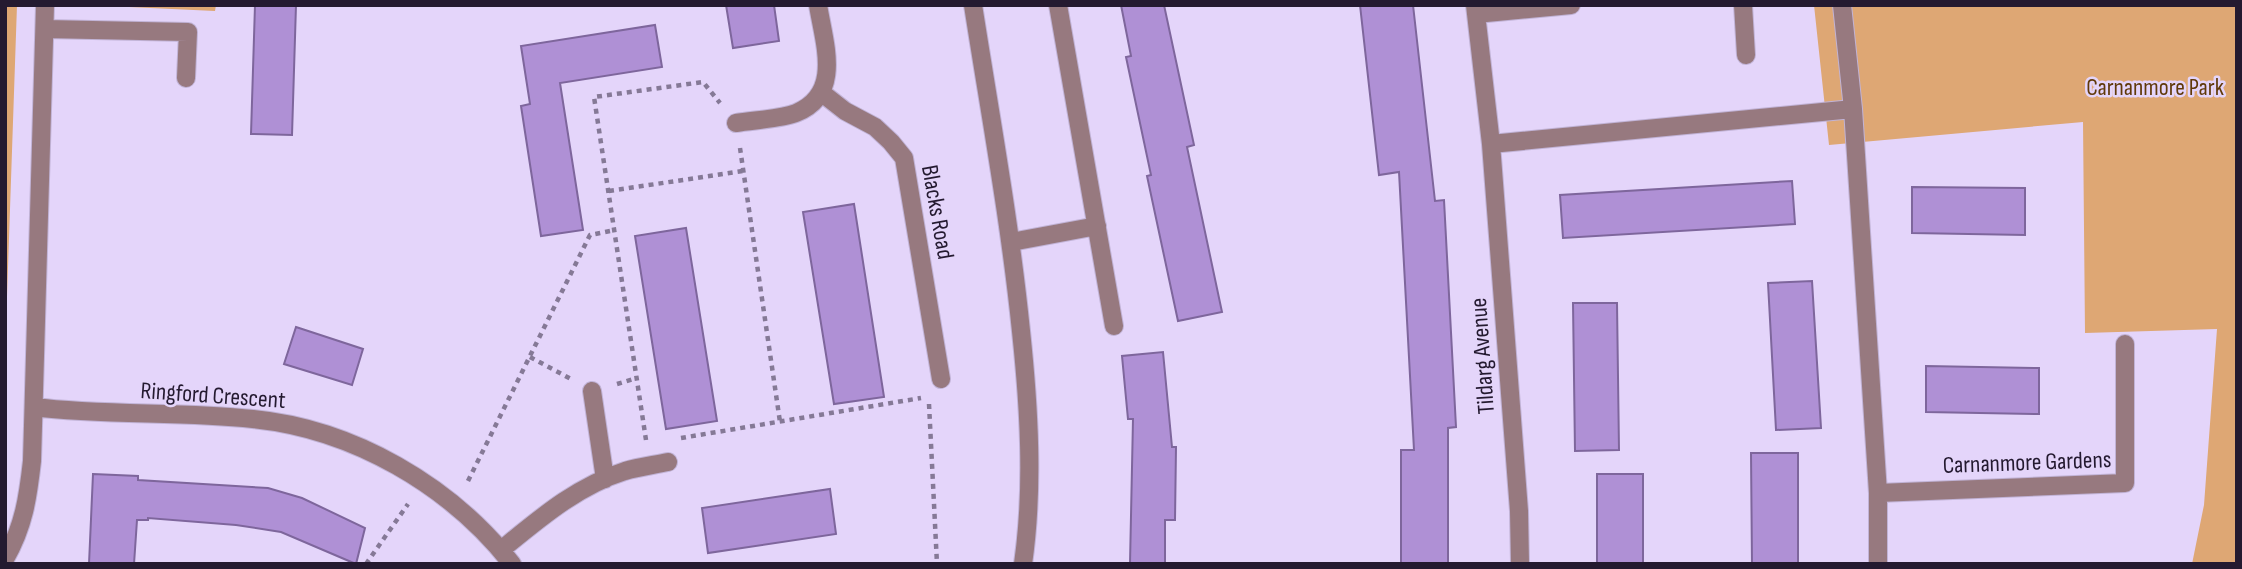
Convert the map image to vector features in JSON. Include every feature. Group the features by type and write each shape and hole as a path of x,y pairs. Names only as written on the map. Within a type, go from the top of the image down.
{"street":[{"path":"5,559 20,529 28,497 32,460 46,5"},
{"path":"736,123 796,113 822,93 828,72 818,5"},
{"path":"973,5 1011,242 1025,366 1029,447 1023,564"},
{"path":"1058,5 1114,326"},
{"name":"Tildarg Avenue","path":"1520,564 1519,511 1491,144 1476,10 1572,5"},
{"path":"1743,5 1746,55"},
{"path":"1842,5 1853,109 1878,493 1878,564"},
{"path":"45,29 188,32 186,78"},
{"name":"Blacks Road","path":"822,93 845,111 874,127 904,158 941,379"},
{"path":"1491,144 1853,109"},
{"path":"1011,242 1097,226"},
{"name":"Carnanmore Gardens","path":"1878,493 2125,483 2125,344"},
{"path":"592,391 605,479"},
{"name":"Ringford Crescent","path":"34,407 254,419 336,436 424,483 456,507 507,557"},
{"path":"507,557 563,502 626,471 668,462"}],"path":[{"path":"656,443 646,444 594,97 703,82 736,123 780,422"},
{"path":"609,191 743,171"},
{"path":"456,507 590,235 615,230"},
{"path":"530,357 592,391"},
{"path":"678,439 929,396 937,564"},
{"path":"366,564 424,483"}],"green space":[{"path":"5,5 17,5 5,355"},
{"path":"86,5 216,5 215,11"},
{"name":"Carnanmore Park","path":"1814,5 2237,5 2237,564 2192,564 2204,505 2217,329 2085,333 2083,122 1829,145"}],"building":[{"path":"255,5 296,5 292,135 251,134"},
{"path":"726,5 774,5 779,41 733,48"},
{"path":"1121,5 1164,5 1194,145 1187,147 1222,312 1178,321 1147,176 1151,175 1126,57 1131,56"},
{"path":"1360,5 1413,5 1435,201 1444,200 1456,427 1448,428 1448,564 1401,563 1401,450 1414,450 1399,172 1379,175"},
{"path":"655,25 662,67 560,83 583,230 541,236 521,106 530,104 521,46"},
{"path":"1792,181 1795,224 1563,238 1560,195"},
{"path":"1912,187 2025,188 2025,235 1912,233"},
{"path":"854,204 884,397 834,404 803,212"},
{"path":"686,228 717,421 666,429 635,236"},
{"path":"1812,281 1821,428 1776,430 1768,283"},
{"path":"1573,303 1617,303 1619,450 1575,451"},
{"path":"296,327 363,349 352,385 284,364"},
{"path":"1163,352 1172,447 1176,447 1175,520 1165,520 1165,564 1130,564 1133,419 1128,419 1122,356"},
{"path":"1926,366 2039,368 2039,414 1926,412"},
{"path":"1751,453 1798,453 1798,564 1752,564"},
{"path":"93,474 138,476 138,480 268,488 302,498 365,528 356,564 281,532 236,525 148,518 137,520 134,564 89,564"},
{"path":"1597,474 1643,474 1643,564 1597,564"},
{"path":"830,489 836,534 708,553 702,508"}]}
